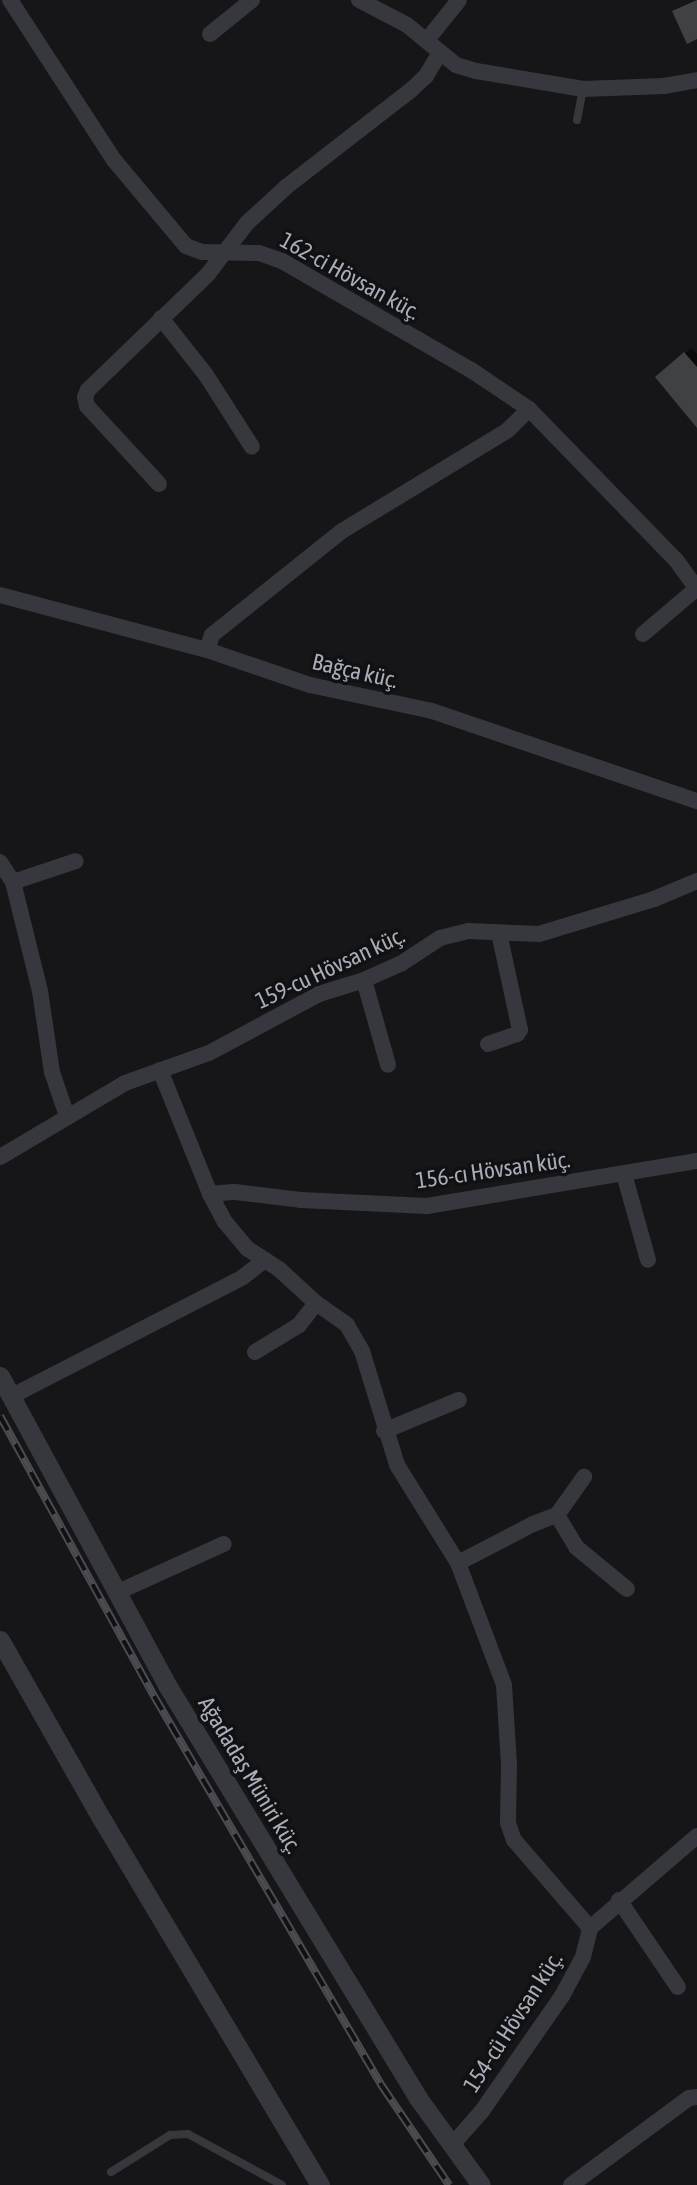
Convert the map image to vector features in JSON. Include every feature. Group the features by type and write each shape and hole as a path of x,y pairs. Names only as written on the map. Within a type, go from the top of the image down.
{"street":[{"name":"162-ci Hövsan küç.","path":"10,0 114,160 186,246 202,253 259,253 282,261 471,370 529,409 676,560 697,589"},
{"path":"210,34 252,0"},
{"path":"359,0 427,40 439,54 456,65 476,71 583,89 664,86 697,80"},
{"path":"427,40 459,0"},
{"path":"159,484 94,414 85,397 88,390 208,274 247,223 286,187 411,90 425,76 439,54"},
{"path":"161,318 206,375 252,447"},
{"path":"207,650 212,635 342,531 508,430 529,409"},
{"path":"643,634 697,589"},
{"name":"Bağça küç.","path":"0,595 207,650 310,685 432,711 697,801"},
{"path":"13,882 76,861"},
{"path":"0,862 13,882 40,991 52,1072 67,1116"},
{"name":"159-cu Hövsan küç.","path":"0,1157 125,1083 231,1043 318,994 364,980 402,963 440,938 468,931 531,935 571,926 654,899 697,881"},
{"path":"488,1044 517,1034 520,1030 499,933"},
{"path":"364,980 388,1065"},
{"path":"160,1070 210,1194 225,1222 248,1249 347,1325 362,1351 384,1431 397,1465 458,1563 504,1685 509,1765 508,1823 514,1840 590,1928 619,1900 697,1836"},
{"name":"156-cı Hövsan küç.","path":"210,1194 235,1192 301,1200 427,1206 697,1161"},
{"path":"624,1174 648,1260"},
{"path":"10,1397 243,1277 265,1260"},
{"path":"255,1352 299,1325 316,1303"},
{"name":"Ağadadaş Müniri küç.","path":"0,1376 167,1685 418,2098 481,2185"},
{"path":"384,1431 459,1400"},
{"path":"458,1563 533,1524 557,1516 584,1477"},
{"path":"557,1516 576,1547 627,1589"},
{"path":"118,1592 224,1544"},
{"path":"0,1640 103,1821 320,2185"},
{"path":"619,1900 678,1987"},
{"name":"154-cü Hövsan küç.","path":"452,2145 482,2111 562,1996 583,1957 590,1928"},
{"path":"571,2185 689,2098 697,2096"}],"lane":[{"path":"577,120 583,89"},
{"path":"111,2172 170,2136 188,2134 282,2185"}],"building":[{"path":"697,0 697,39 687,44 672,11"},
{"path":"684,352 697,367 697,428 655,377"}],"railway":[{"path":"0,1416 154,1696 382,2086 449,2185"}]}
